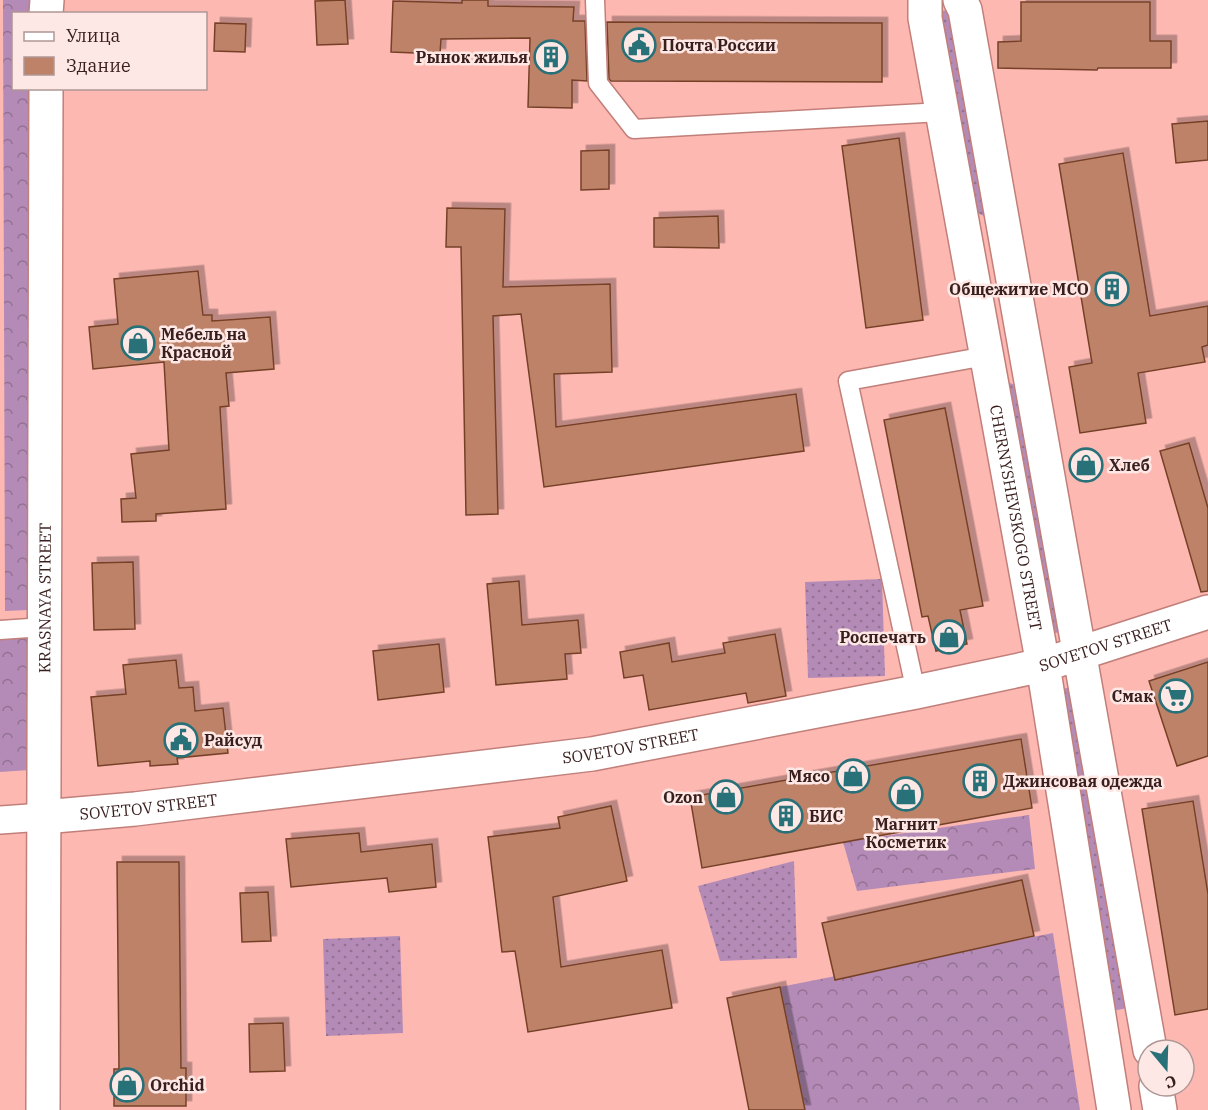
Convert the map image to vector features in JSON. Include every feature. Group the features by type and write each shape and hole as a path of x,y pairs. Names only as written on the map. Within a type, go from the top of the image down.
{"street":[{"name":"CHERNYSHEVSKOGO STREET","path":"925,0 925,18 1042,665 1114,1110"},
{"path":"960,0 965,10 1148,1038"},
{"name":"KRASNAYA STREET","path":"43,1110 46,90"},
{"name":"SOVETOV STREET","path":"43,817 135,809 592,754 916,692 1042,665 1208,612"},
{"path":"0,820 43,817"}],"lane":[{"path":"596,0 598,83 634,129 942,112"},
{"path":"916,692 848,381 986,356"},
{"path":"0,630 44,627"}],"green space":[{"path":"3,0 31,0 31,12 12,12 12,90 31,90 28,610 5,611"},
{"path":"933,10 956,11 993,220 966,208"},
{"path":"995,377 1027,390 1067,630 1043,636"},
{"path":"882,579 885,676 808,678 805,582"},
{"path":"34,634 30,770 0,772 0,636"},
{"path":"1078,686 1133,1007 1106,1012 1056,690"},
{"path":"1029,815 1035,869 857,891 843,842"},
{"path":"794,861 797,958 720,961 698,886"},
{"path":"1053,933 1080,1110 805,1110 780,987"},
{"path":"400,936 403,1033 326,1036 323,939"}],"building":[{"path":"345,0 348,44 317,45 315,1"},
{"path":"462,0 488,0 488,6 574,7 573,21 585,21 587,81 572,80 572,108 528,107 530,38 441,39 440,54 391,52 393,1 462,3"},
{"path":"1021,2 1150,2 1150,41 1171,41 1171,68 1098,68 1097,70 998,68 998,42 1021,41"},
{"path":"607,22 882,23 882,82 611,81 609,79"},
{"path":"215,23 246,24 245,52 214,51"},
{"path":"1208,121 1208,160 1176,163 1172,124"},
{"path":"899,138 923,320 866,328 842,146"},
{"path":"609,150 609,189 581,190 581,151"},
{"name":"Общежитие МСО","path":"1123,153 1150,316 1208,306 1208,345 1202,347 1205,362 1138,373 1146,423 1080,433 1069,367 1092,363 1059,164"},
{"path":"447,208 505,209 503,287 610,284 612,372 554,374 556,427 796,394 804,451 544,487 521,314 493,316 498,514 466,515 461,247 446,247"},
{"path":"718,216 719,248 654,247 654,218"},
{"path":"198,271 203,315 212,315 212,321 270,317 274,369 226,373 229,406 220,407 226,509 156,514 156,521 122,522 121,499 136,498 131,454 169,450 164,362 93,369 89,327 118,324 114,279"},
{"path":"945,408 983,606 960,610 967,644 936,651 928,616 922,617 884,420"},
{"path":"1189,443 1208,508 1208,591 1201,592 1160,451"},
{"path":"133,562 135,629 94,630 92,563"},
{"path":"519,581 522,625 578,620 581,653 565,654 567,679 496,685 487,584"},
{"path":"775,634 786,696 748,703 746,693 649,710 643,675 624,678 620,652 669,643 672,662 725,653 723,643"},
{"path":"439,644 444,692 378,700 373,651"},
{"path":"176,660 179,688 193,687 195,711 223,708 228,753 177,758 178,764 150,766 150,761 98,766 91,697 126,694 123,665"},
{"path":"1208,662 1208,756 1177,766 1149,681"},
{"path":"1021,739 1032,808 702,868 690,797"},
{"path":"1193,801 1208,894 1208,1009 1175,1015 1142,809"},
{"path":"611,806 627,881 553,897 561,967 662,950 672,1008 528,1032 515,951 502,952 488,837 560,828 558,817"},
{"path":"359,833 361,852 432,844 436,887 389,892 387,878 291,887 286,839"},
{"path":"117,862 179,862 181,1068 186,1068 186,1106 114,1106 114,1069 119,1069"},
{"path":"1022,880 1034,936 835,980 822,923"},
{"path":"268,892 271,941 242,942 240,893"},
{"path":"780,987 805,1110 749,1110 727,998"},
{"path":"283,1023 285,1071 250,1072 249,1024"}],"place":[{"name":"Почта России","path":"639,45"},
{"name":"Рынок жилья","path":"551,57"},
{"name":"Общежитие МСО","path":"1112,289"},
{"name":"Мебель на Красной","path":"138,343"},
{"name":"Хлеб","path":"1086,465"},
{"name":"Роспечать","path":"949,637"},
{"name":"Смак","path":"1176,696"},
{"name":"Райсуд","path":"181,740"},
{"name":"Мясо","path":"853,776"},
{"name":"Джинсовая одежда","path":"980,781"},
{"name":"Магнит Косметик","path":"906,794"},
{"name":"Ozon","path":"726,797"},
{"name":"БИС","path":"786,816"},
{"name":"Orchid","path":"127,1085"}]}
